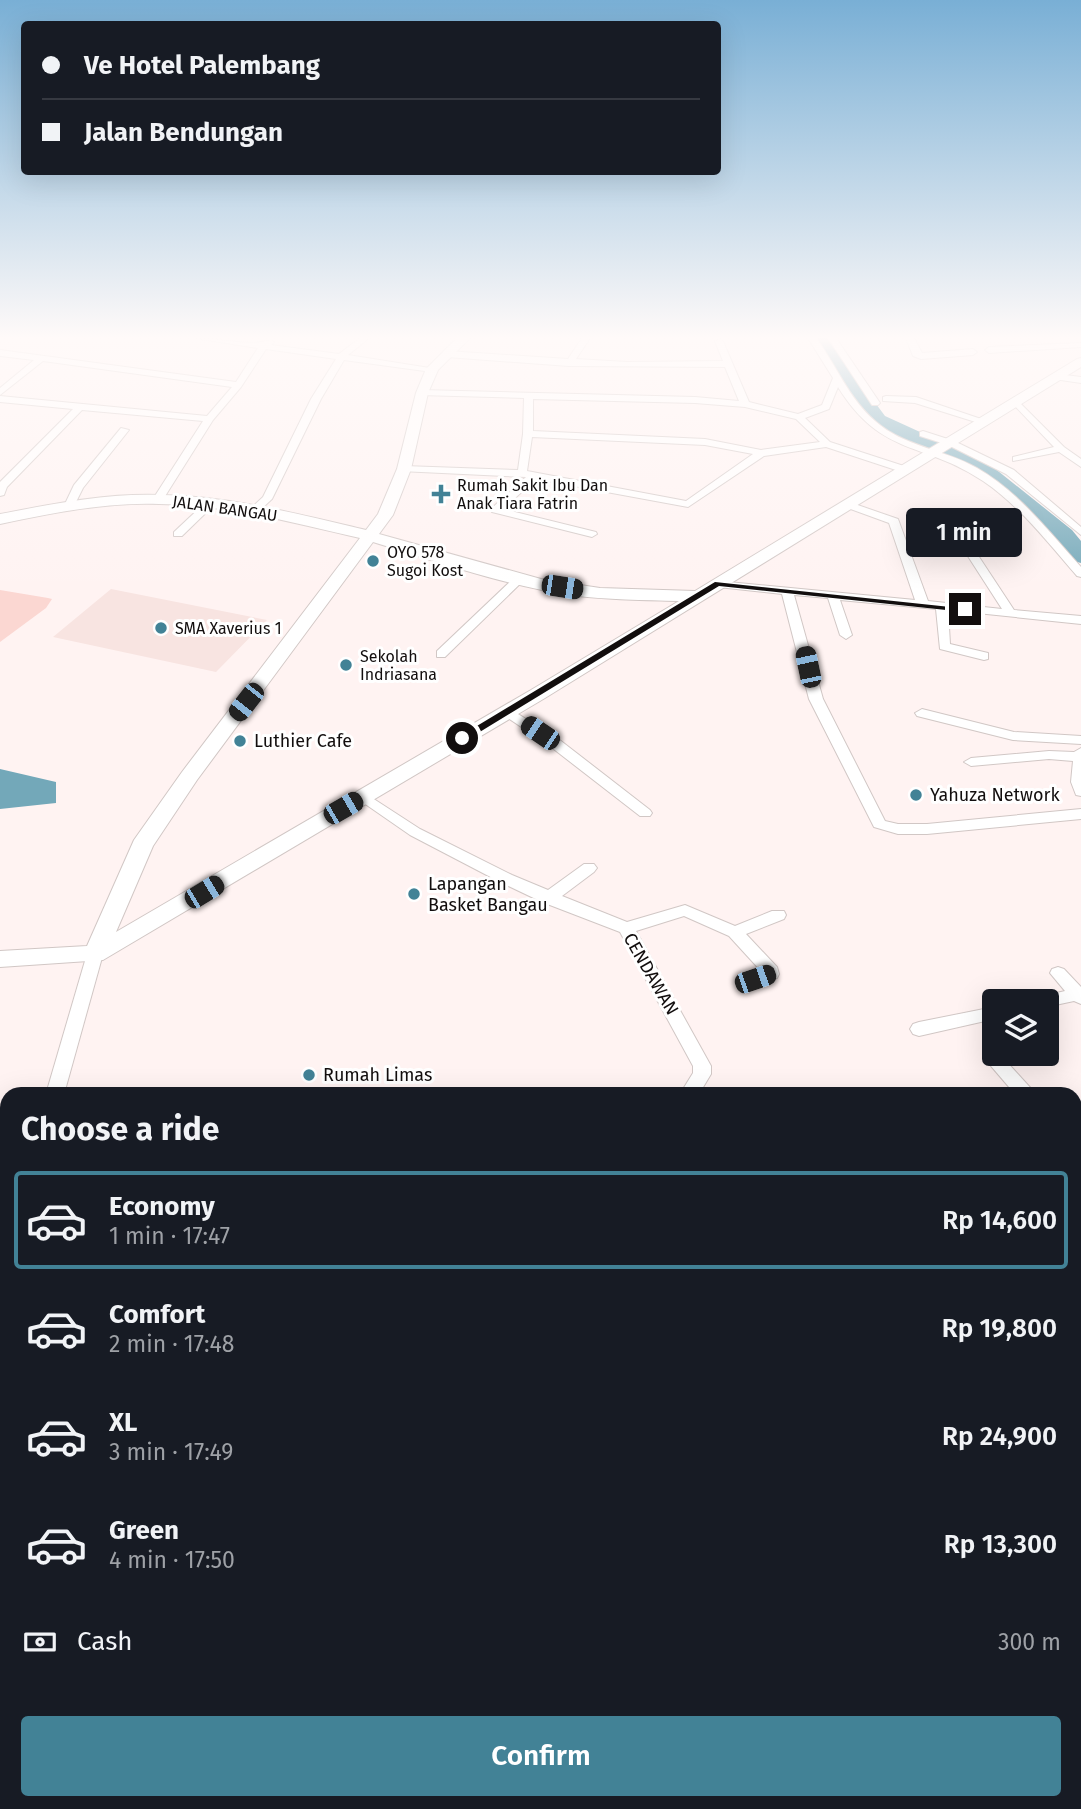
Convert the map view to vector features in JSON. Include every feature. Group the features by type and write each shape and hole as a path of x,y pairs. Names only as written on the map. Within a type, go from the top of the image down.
{"street":[{"path":"0,493 2,486 65,422"},
{"path":"158,499 207,422"},
{"path":"254,510 267,499 305,422"},
{"path":"57,1087 95,954 142,845 189,776 385,515 404,469 415,422"},
{"path":"522,473 528,422"},
{"path":"805,422 827,444 906,470"},
{"path":"871,422 1010,472 1081,532"},
{"path":"0,960 95,954 158,920 984,422"},
{"path":"1036,422 1061,449 1081,464"},
{"path":"69,506 78,487 124,430"},
{"path":"923,433 960,463 995,484 1081,574"},
{"path":"528,434 705,442 761,453 827,444"},
{"path":"1016,458 1061,449"},
{"path":"404,469 522,473 688,504 761,453"},
{"path":"534,475 496,510 592,534"},
{"name":"JALAN BANGAU","path":"0,519 69,506 158,499 211,503 254,510 520,578 600,593 697,596"},
{"path":"178,534 211,503"},
{"path":"849,505 894,521 923,605"},
{"path":"958,533 1011,614"},
{"path":"441,654 520,578"},
{"path":"718,584 1081,620"},
{"path":"787,592 816,699 879,824 898,829 927,830 1081,814"},
{"path":"833,596 846,635"},
{"path":"942,607 944,646 984,656"},
{"path":"508,711 556,744 645,813"},
{"path":"922,713 1013,736 1081,740"},
{"path":"971,762 1081,754 1078,782 1081,792"},
{"name":"CENDAWAN","path":"363,796 415,832 548,898 626,928 702,1066 702,1074 694,1087"},
{"path":"548,898 589,868"},
{"path":"626,928 685,910 735,932 771,971 771,974 755,979"},
{"path":"735,932 778,915"},
{"path":"1058,973 1079,996"},
{"path":"1059,1000 1079,996"},
{"path":"919,1029 982,1016"},
{"path":"1000,1066 1020,1087"}],"shaded area":[{"name":"SMA Xaverius 1","path":"111,589 267,620 216,672 53,637"},
{"path":"0,590 52,599 46,608 0,642"}],"water":[{"path":"0,769 56,782 56,803 0,809"}],"waterway":[{"path":"883,422 981,467 1064,535 1081,556"}],"place":[{"name":"Rumah Sakit Ibu Dan Anak Tiara Fatrin","path":"441,494"},
{"name":"OYO 578 Sugoi Kost","path":"373,561"},
{"name":"SMA Xaverius 1","path":"161,628"},
{"name":"Sekolah Indriasana","path":"346,665"},
{"name":"Luthier Cafe","path":"240,741"},
{"name":"Yahuza Network","path":"916,795"},
{"name":"Lapangan Basket Bangau","path":"414,894"},
{"name":"Rumah Limas","path":"309,1075"}],"route":[{"path":"462,738 718,584 965,609"}]}
